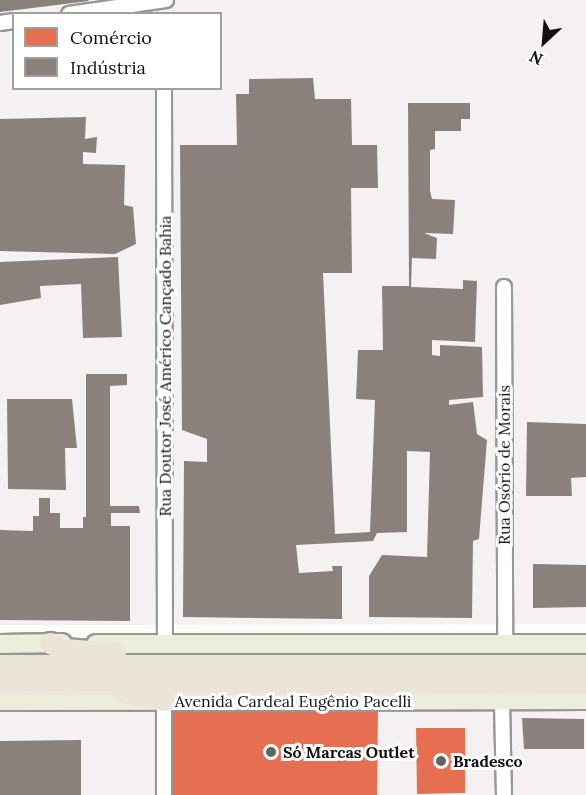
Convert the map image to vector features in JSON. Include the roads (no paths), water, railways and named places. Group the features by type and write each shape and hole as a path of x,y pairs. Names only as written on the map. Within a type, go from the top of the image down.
{"highway":[{"path":"50,643 64,649 207,660 223,665"},
{"path":"0,666 586,666"},
{"path":"76,683 164,700"},
{"name":"Avenida Cardeal Eugênio Pacelli","path":"0,684 586,683"}],"main road":[{"path":"0,644 586,644"},
{"name":"Avenida Cardeal Eugênio Pacelli","path":"0,701 586,700"}],"street":[{"path":"83,12 164,0"},
{"name":"Rua Doutor José Américo Cançado Bahia","path":"164,90 165,644"},
{"name":"Rua Osório de Morais","path":"504,287 505,644"},
{"path":"164,700 164,795"},
{"path":"502,701 504,795"}],"place":[{"name":"Só Marcas Outlet","path":"271,752"},
{"name":"Bradesco","path":"441,761"}]}
